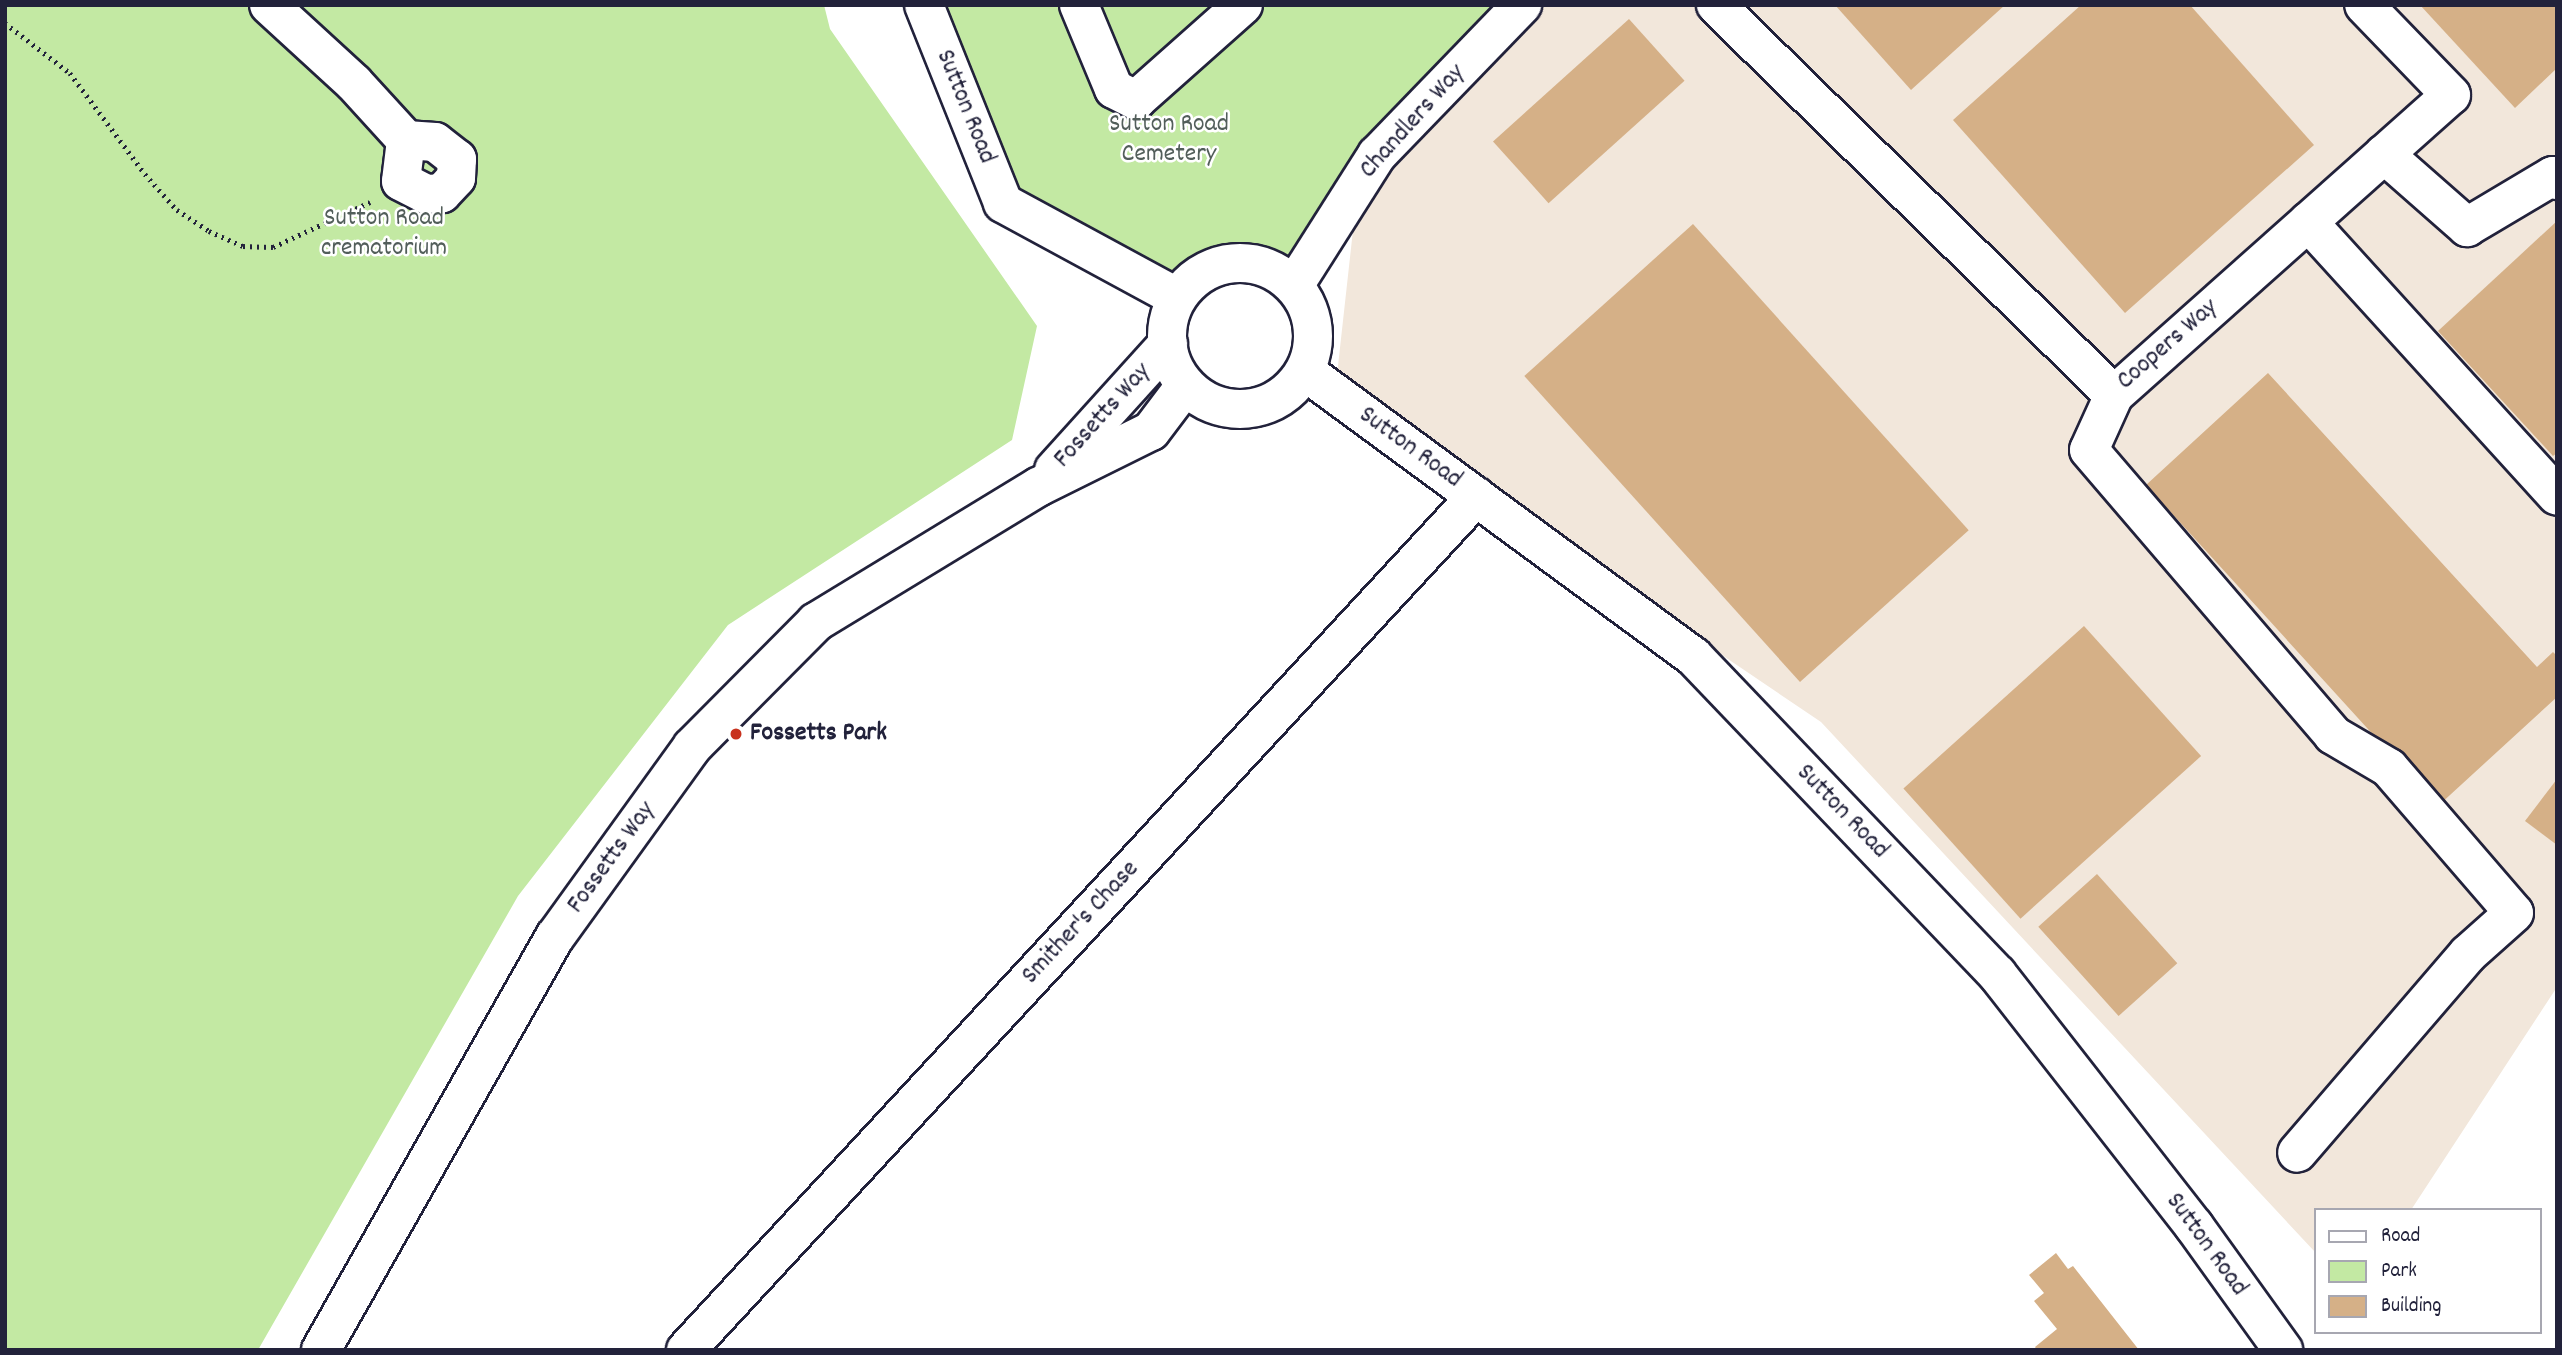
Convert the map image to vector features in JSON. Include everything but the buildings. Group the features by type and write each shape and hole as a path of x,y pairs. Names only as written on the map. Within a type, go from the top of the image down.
{"street":[{"path":"269,5 354,83 406,140 435,142 457,159 456,178 442,193 426,194 401,181 406,140"},
{"name":"Sutton Road","path":"924,5 1003,203 1176,298"},
{"path":"1079,5 1114,89 1136,100 1243,5"},
{"name":"Chandlers Way","path":"1295,284 1377,155 1522,5"},
{"name":"Coopers Way","path":"1716,5 2114,395 2451,94 2364,5"},
{"path":"2384,154 2467,227 2553,176 2557,180"},
{"path":"2308,222 2557,496"},
{"path":"1254,262 1295,284 1313,318 1314,348 1306,372 1268,405 1222,408 1185,386 1171,364 1166,328 1176,298 1209,268 1254,262"},
{"name":"Fossetts Way","path":"1038,487 1168,344"},
{"name":"Sutton Road","path":"1306,372 1694,657 1997,974 2194,1226 2283,1350"},
{"name":"Fossetts Way","path":"321,1350 555,937 692,747 816,622 1038,487 1151,431 1185,386"},
{"path":"2114,395 2088,450 2333,735 2389,768 2514,913 2468,954 2297,1153"},
{"name":"Smither's Chase","path":"686,1350 1476,497"}],"path":[{"path":"5,23 70,74 177,210 243,246 273,247 310,233 401,181"}],"shaded area":[{"path":"1541,5 2557,5 2557,987 2412,1208 2314,1208 2314,1251 1821,722 1335,393 1358,185"}],"green space":[{"name":"Sutton Road crematorium","path":"5,5 824,5 830,29 1037,326 1012,440 728,625 518,896 258,1350 5,1350"},
{"name":"Sutton Road Cemetery","path":"924,5 1522,5 1295,284 1254,262 1209,268 1176,297 1003,203"}],"place":[{"name":"Fossetts Park","path":"736,734"}]}
